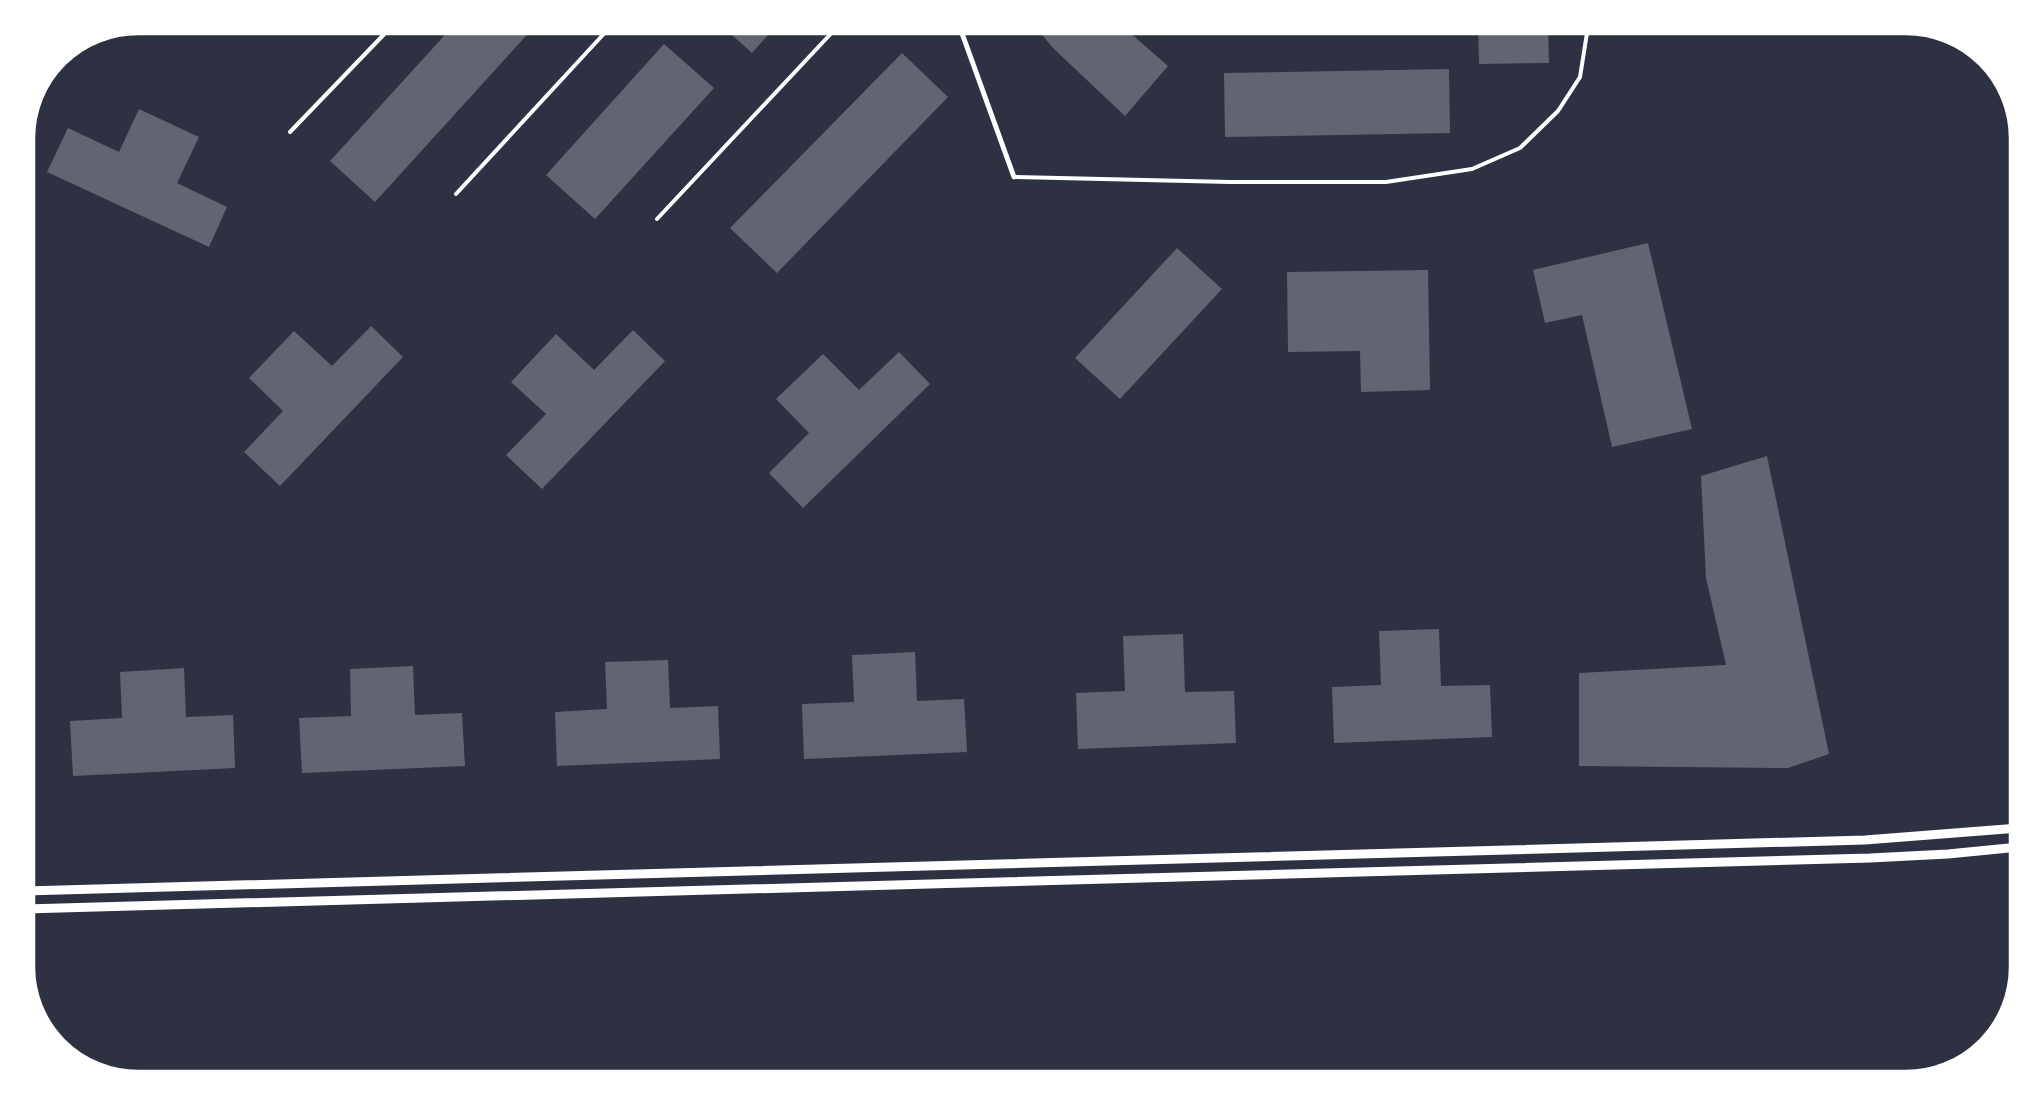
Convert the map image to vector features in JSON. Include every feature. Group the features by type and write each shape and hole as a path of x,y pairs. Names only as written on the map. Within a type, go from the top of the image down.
{"street":[{"path":"962,34 1014,177"},
{"path":"34,891 1865,840 2010,829"},
{"path":"34,909 1850,858 1948,854 2010,848"}],"lane":[{"path":"290,132 384,34"},
{"path":"456,194 604,34"},
{"path":"656,219 831,34"},
{"path":"1014,177 1230,182 1386,182 1472,169 1520,148 1558,111 1580,77 1587,34"}],"building":[{"path":"446,34 528,34 375,202 330,161"},
{"path":"731,34 769,34 752,53"},
{"path":"1041,34 1131,34 1168,66 1125,116 1053,48"},
{"path":"1478,34 1548,34 1549,63 1479,64"},
{"path":"664,44 714,88 595,219 546,175"},
{"path":"902,53 948,97 777,273 730,228"},
{"path":"1449,69 1450,133 1225,137 1224,73"},
{"path":"139,109 199,137 177,183 227,207 209,247 47,172 68,128 119,152"},
{"path":"1648,243 1692,429 1612,447 1582,315 1545,323 1533,270"},
{"path":"1177,248 1222,289 1120,399 1075,358"},
{"path":"1428,270 1430,390 1361,392 1360,351 1288,352 1287,272"},
{"path":"371,326 403,357 280,486 244,452 283,411 249,378 294,331 332,366"},
{"path":"633,330 665,361 542,489 506,455 546,414 511,382 556,334 594,370"},
{"path":"899,352 930,384 803,508 769,473 809,433 776,399 823,354 859,390"},
{"path":"1767,456 1829,754 1788,768 1579,766 1579,673 1726,665 1706,578 1701,476"},
{"path":"1439,629 1441,686 1490,685 1492,737 1334,743 1332,687 1381,685 1379,631"},
{"path":"1183,634 1185,692 1234,691 1236,743 1078,749 1076,693 1125,691 1123,636"},
{"path":"915,652 917,701 964,699 967,752 804,759 802,704 854,702 852,655"},
{"path":"668,660 670,708 718,706 720,759 557,766 555,712 607,709 605,662"},
{"path":"413,666 415,715 462,713 465,766 302,773 299,718 351,716 350,669"},
{"path":"184,668 186,717 233,715 235,768 73,776 70,721 122,718 120,672"}]}
